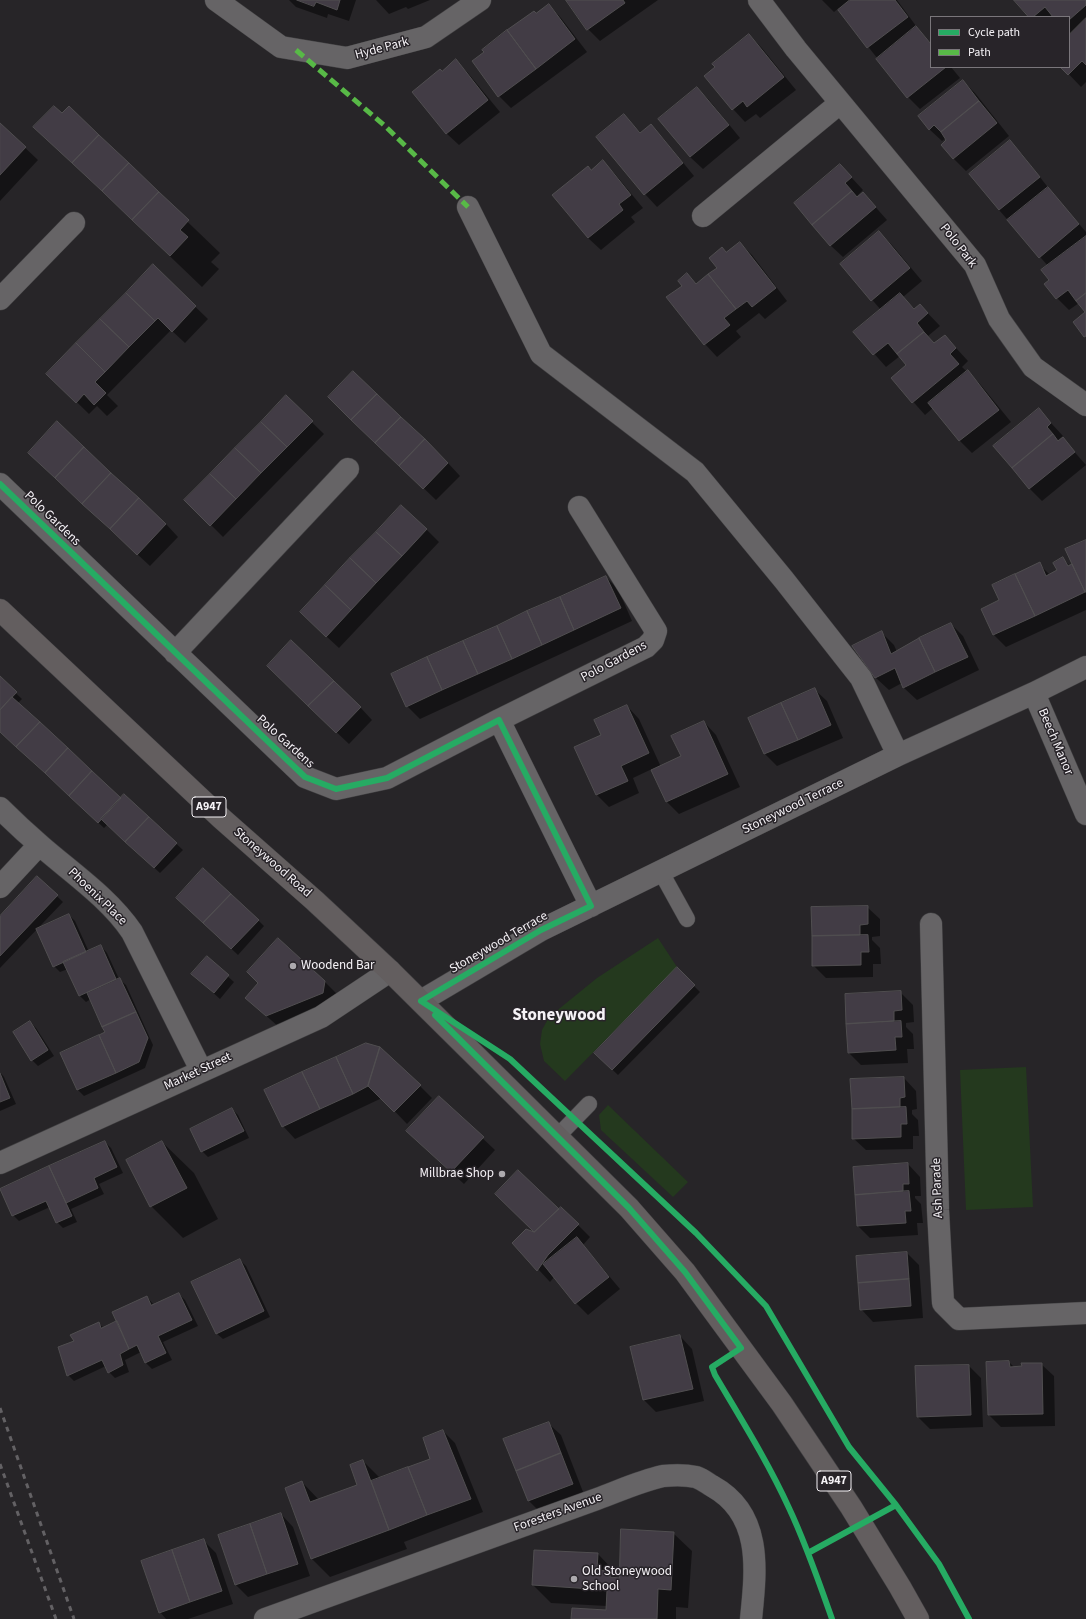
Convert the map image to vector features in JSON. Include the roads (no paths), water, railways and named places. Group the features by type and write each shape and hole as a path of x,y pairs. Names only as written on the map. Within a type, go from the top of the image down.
{"main road":[{"name":"Stoneywood Road","path":"0,610 221,818 315,901 421,1001"},
{"name":"A947","path":"421,1001 629,1208 690,1278 826,1467 918,1619"}],"street":[{"name":"Hyde Park","path":"216,0 281,47 347,58 426,37 480,0"},
{"name":"Polo Park","path":"759,0 796,50 975,266 999,319 1033,367 1086,405"},
{"path":"703,216 840,103"},
{"path":"468,207 541,354 695,472 784,580 861,678 898,755"},
{"path":"0,299 74,223"},
{"path":"175,653 348,468"},
{"name":"Polo Gardens","path":"0,484 305,777 336,789 387,778 646,647 653,640 656,631 579,507"},
{"name":"Stoneywood Terrace","path":"421,1001 541,930 898,755 1034,693 1086,667"},
{"name":"Beech Manor","path":"1034,693 1086,814"},
{"path":"500,720 591,906"},
{"name":"Phoenix Place","path":"0,808 39,845 89,886 124,920 132,932 201,1070"},
{"path":"0,887 39,845"},
{"name":"Ash Parade","path":"931,924 938,1210 943,1303 959,1319 1086,1313"},
{"name":"Market Street","path":"0,1163 201,1070 321,1017 390,972"},
{"name":"Foresters Avenue","path":"265,1619 597,1500 644,1481 664,1476 682,1476 697,1477 717,1488 730,1498 743,1515 751,1538 754,1563 751,1619"}],"lane":[{"path":"661,872 687,919"},
{"path":"557,1137 589,1104"}],"railway":[{"path":"0,1408 74,1619"},
{"path":"0,1464 56,1619"}],"place":[{"name":"Woodend Bar","path":"293,966"},
{"name":"Millbrae Shop","path":"502,1174"},
{"name":"Old Stoneywood School","path":"574,1579"}],"district":[{"name":"Stoneywood","path":"559,1016"}]}
